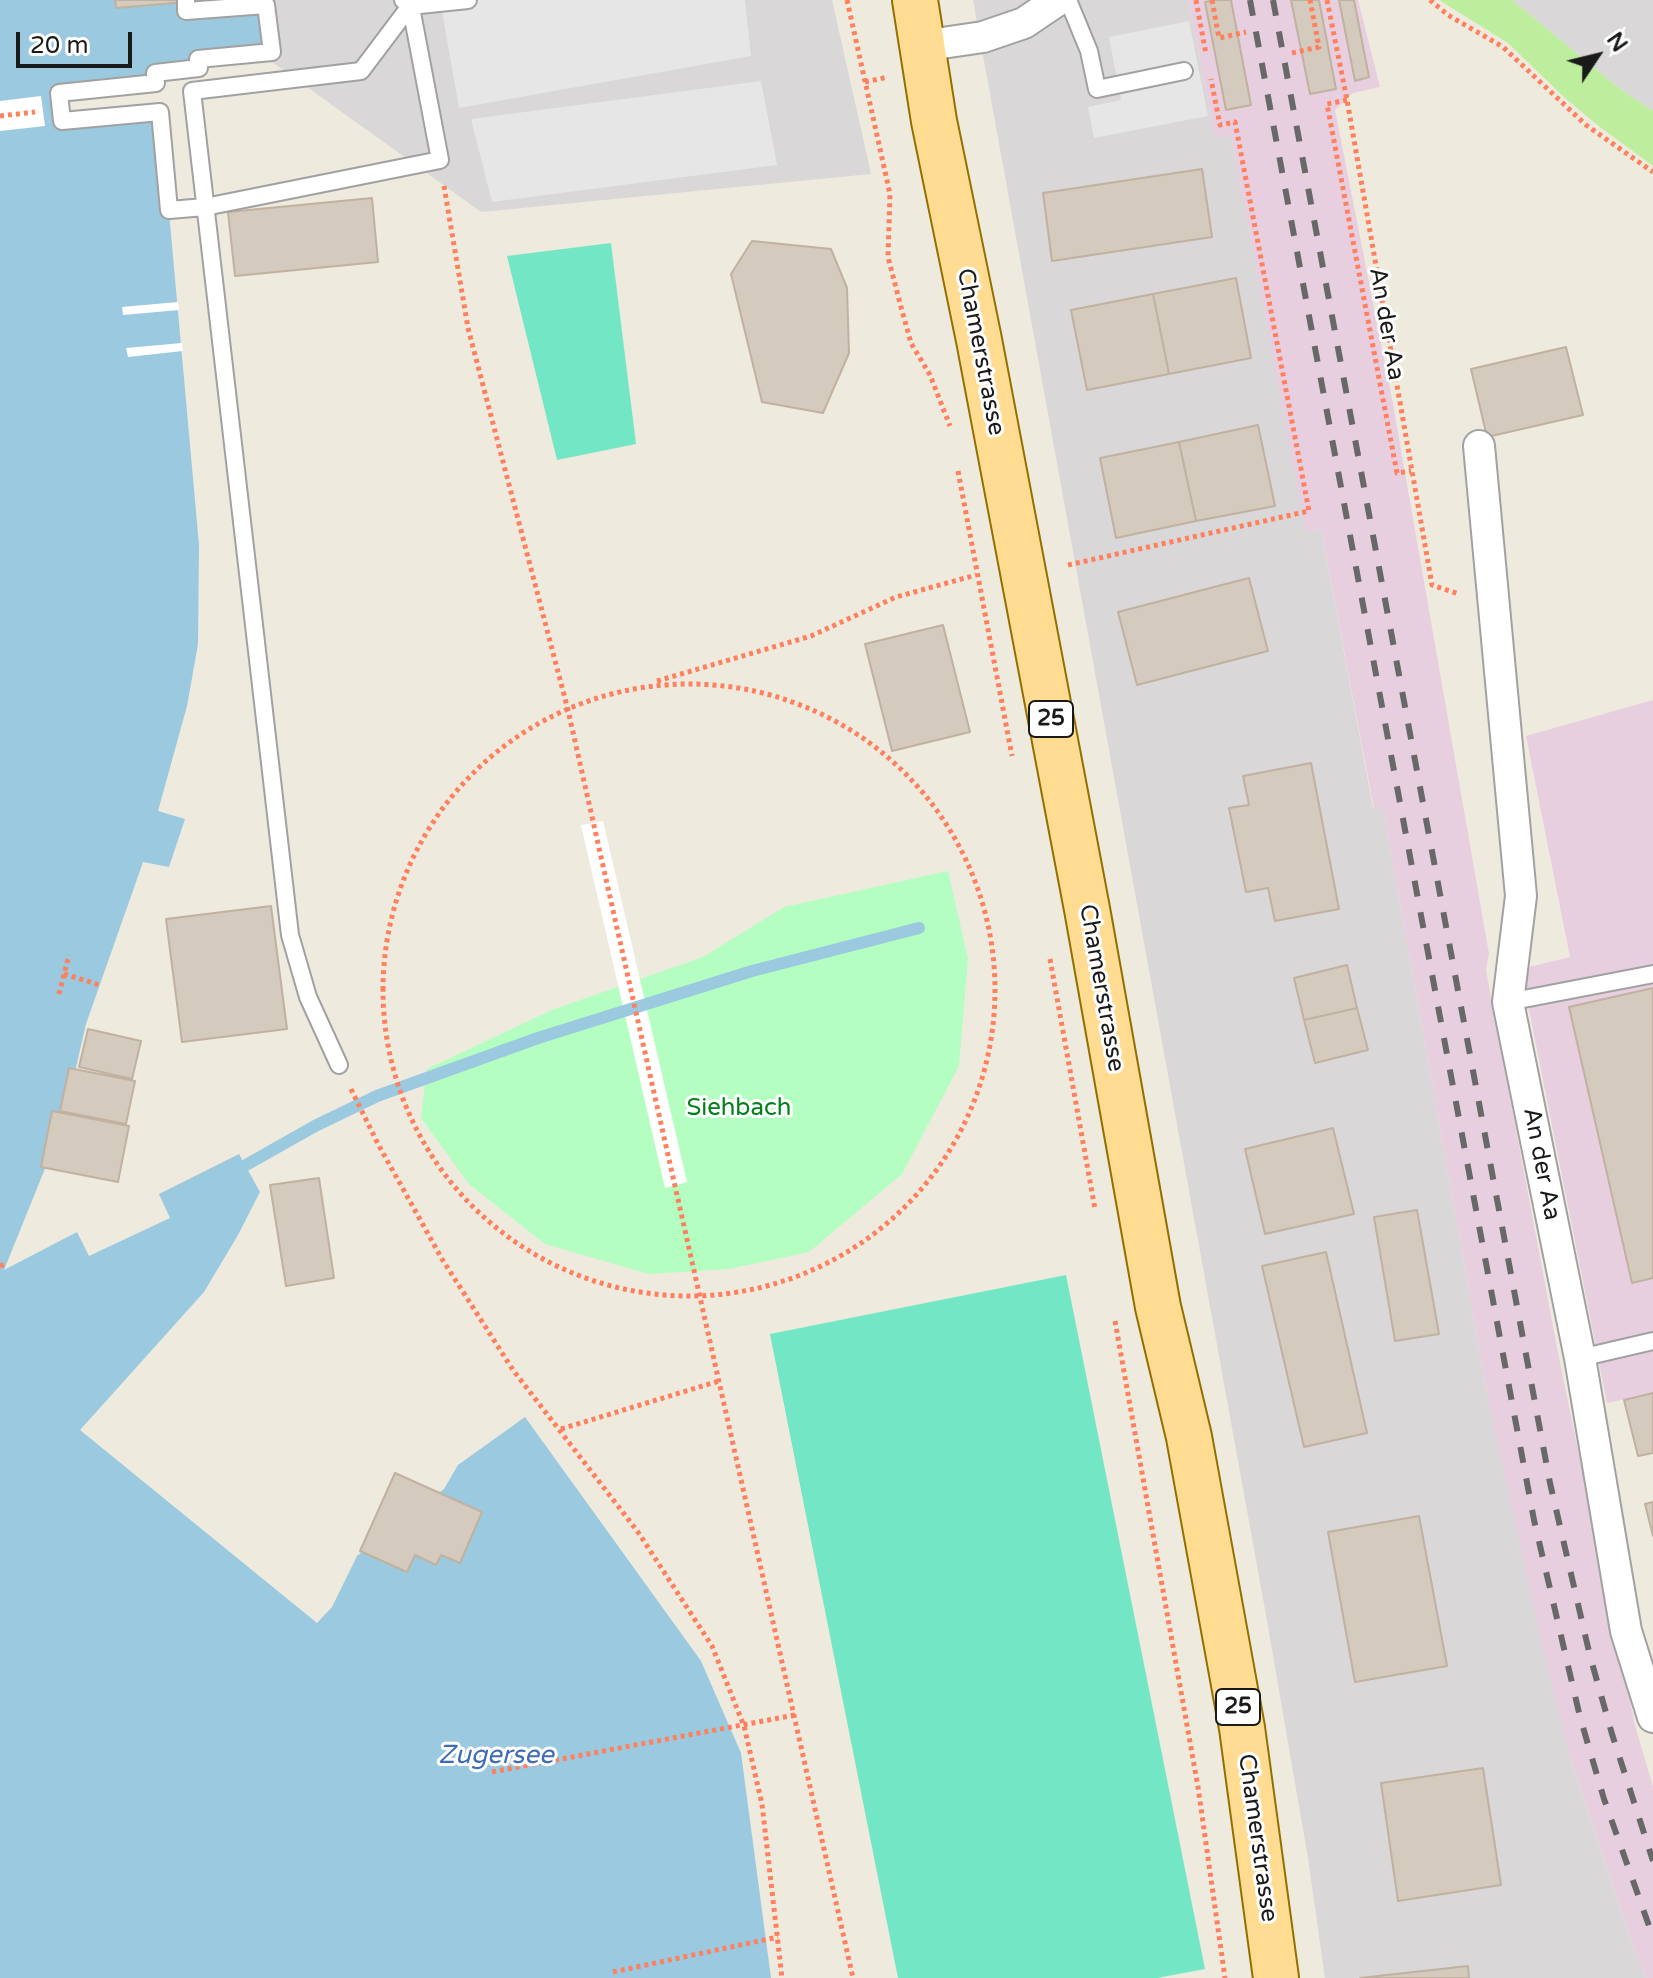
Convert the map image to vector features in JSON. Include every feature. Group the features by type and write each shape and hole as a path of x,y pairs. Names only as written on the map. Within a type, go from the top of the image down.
{"main road":[{"name":"Chamerstrasse","path":"915,0 934,121 979,340 1087,909 1158,1307 1189,1437 1242,1728 1276,1978"}],"street":[{"path":"922,46 983,37 1024,23 1058,0"},
{"name":"An der Aa","path":"1479,446 1521,896 1508,1002 1580,1358 1626,1631 1653,1717"}],"lane":[{"path":"186,0 186,11 266,5 272,52 198,59 199,68 155,73 156,83 59,93 62,121 160,112 169,210 205,207 440,160 408,2"},
{"path":"408,2 468,0"},
{"path":"1068,0 1089,51 1097,89 1184,71"},
{"path":"339,1065 308,997 290,935 192,91 361,71 408,2"},
{"path":"1508,1002 1653,974"},
{"path":"1580,1358 1653,1341"}],"path":[{"path":"847,0 890,194 888,257 894,282 911,343 930,375 953,440"},
{"path":"1196,0 1208,62"},
{"path":"1212,0 1219,38 1246,32"},
{"path":"1292,53 1319,47 1310,0"},
{"name":"An der Aa","path":"1327,0 1432,585 1494,606"},
{"path":"1430,0 1448,15 1503,47 1586,125 1653,172"},
{"path":"1068,565 1309,511 1235,122 1220,125 1211,78"},
{"path":"1347,100 1327,104 1397,473 1411,471"},
{"path":"0,116 43,111"},
{"path":"468,328 568,710 853,1978"},
{"path":"958,470 1015,769"},
{"path":"652,682 747,686 805,704 888,755 960,845 993,947 990,1055 955,1149 890,1227 802,1280 699,1295 615,1289 519,1246 451,1184 414,1126 387,1051 381,947 410,861 470,775 517,736 568,710 652,682 811,636 896,597 976,575"},
{"path":"1048,948 1097,1222"},
{"path":"59,994 69,955"},
{"path":"64,974 100,985"},
{"path":"339,1065 378,1144 442,1259 513,1370 638,1532 712,1646 744,1726 762,1804 782,1978"},
{"path":"1114,1316 1198,1787 1225,1978"},
{"path":"561,1429 719,1381"},
{"path":"492,1772 795,1715"},
{"path":"613,1972 778,1937"}],"shaded area":[{"path":"186,0 832,0 871,174 481,212"},
{"path":"440,0 745,0 751,56 459,108"},
{"path":"973,0 1189,0 1215,137 1231,135 1307,532 1321,529 1373,808 1383,808 1488,1398 1570,1757 1635,1952 1647,1978 1325,1978 1308,1858 1266,1615"},
{"path":"1189,0 1358,0 1380,87 1353,93 1335,110 1393,404 1489,954 1486,970 1559,1358 1635,1725 1653,1787 1653,1978 1647,1978 1635,1952 1570,1757 1546,1663 1488,1398 1383,808 1374,809 1321,529 1306,532 1231,135 1215,138"},
{"path":"1512,0 1653,0 1653,111 1620,89"},
{"path":"1189,21 1208,116 1094,138 1088,107 1121,100 1109,37"},
{"path":"761,81 777,165 492,202 471,119"},
{"path":"1653,700 1653,1393 1607,1403 1521,969 1570,957 1526,736"}],"green space":[{"path":"1439,0 1512,0 1620,89 1653,111 1653,166 1565,98 1508,43"},
{"path":"611,243 636,444 557,460 507,256"},
{"name":"Siehbach","path":"948,871 968,959 959,1066 902,1174 809,1252 729,1269 649,1274 545,1244 469,1184 421,1118 427,1069 552,1010 703,957 784,907"},
{"path":"1066,1275 1205,1969 1157,1978 898,1978 770,1334"}],"water":[{"name":"Zugersee","path":"0,0 115,0 116,8 186,2 186,11 266,5 272,52 199,59 156,83 59,93 63,121 160,112 199,545 198,644 187,706 158,811 185,819 169,867 143,862 86,1024 63,1124 4,1270 77,1232 89,1256 170,1218 159,1194 239,1154 260,1192 238,1235 204,1292 80,1430 317,1623 332,1607 357,1556 444,1489 458,1465 525,1417 701,1661 741,1753 771,1978 0,1978"}],"pier":[{"path":"41,96 45,126 0,131 0,101"},
{"path":"178,302 179,310 123,315 122,307"},
{"path":"182,343 183,351 128,357 126,348"},
{"path":"603,821 687,1182 665,1188 581,825"}],"building":[{"path":"115,0 186,0 186,2 116,8"},
{"path":"1231,0 1251,105 1226,110 1205,2"},
{"path":"1291,0 1319,0 1336,89 1310,94"},
{"path":"1339,0 1354,0 1369,77 1355,81"},
{"path":"1202,169 1212,237 1052,261 1043,193"},
{"path":"372,198 378,262 235,276 228,212"},
{"path":"752,241 831,249 847,288 849,353 823,413 762,402 731,274"},
{"path":"1236,278 1251,358 1169,374 1153,294"},
{"path":"1153,294 1169,374 1087,390 1071,310"},
{"path":"1566,347 1583,415 1487,437 1471,369"},
{"path":"1258,425 1275,506 1196,521 1179,442"},
{"path":"1179,442 1196,521 1116,538 1100,458"},
{"path":"1249,578 1268,651 1137,685 1118,612"},
{"path":"943,625 970,732 892,751 865,644"},
{"path":"1311,763 1339,909 1275,921 1268,888 1246,892 1229,808 1249,805 1243,776"},
{"path":"271,906 287,1029 182,1042 166,919"},
{"path":"1347,965 1357,1008 1304,1020 1294,978"},
{"path":"1653,988 1653,1278 1632,1283 1569,1007"},
{"path":"1357,1008 1368,1050 1315,1063 1304,1020"},
{"path":"88,1029 141,1041 132,1079 79,1067"},
{"path":"69,1068 135,1081 126,1124 60,1111"},
{"path":"52,1111 129,1126 118,1182 41,1167"},
{"path":"1333,1128 1354,1214 1265,1234 1245,1149"},
{"path":"319,1178 334,1278 286,1286 270,1185"},
{"path":"1417,1210 1439,1334 1395,1341 1374,1217"},
{"path":"1326,1252 1367,1433 1304,1447 1262,1266"},
{"path":"1653,1393 1653,1453 1638,1456 1624,1400"},
{"path":"395,1473 482,1512 460,1563 441,1555 436,1565 415,1555 407,1572 360,1551"},
{"path":"1653,1502 1653,1536 1645,1504"},
{"path":"1419,1516 1447,1666 1355,1682 1328,1532"},
{"path":"1483,1768 1501,1885 1398,1901 1381,1783"},
{"path":"1468,1966 1469,1978 1360,1978"}],"waterway":[{"path":"246,1165 377,1096 538,1038 752,971 919,928"}],"railway":[{"path":"1250,0 1534,1520 1580,1717 1604,1799 1653,1937"},
{"path":"1273,0 1550,1483 1590,1656 1653,1861"}]}
